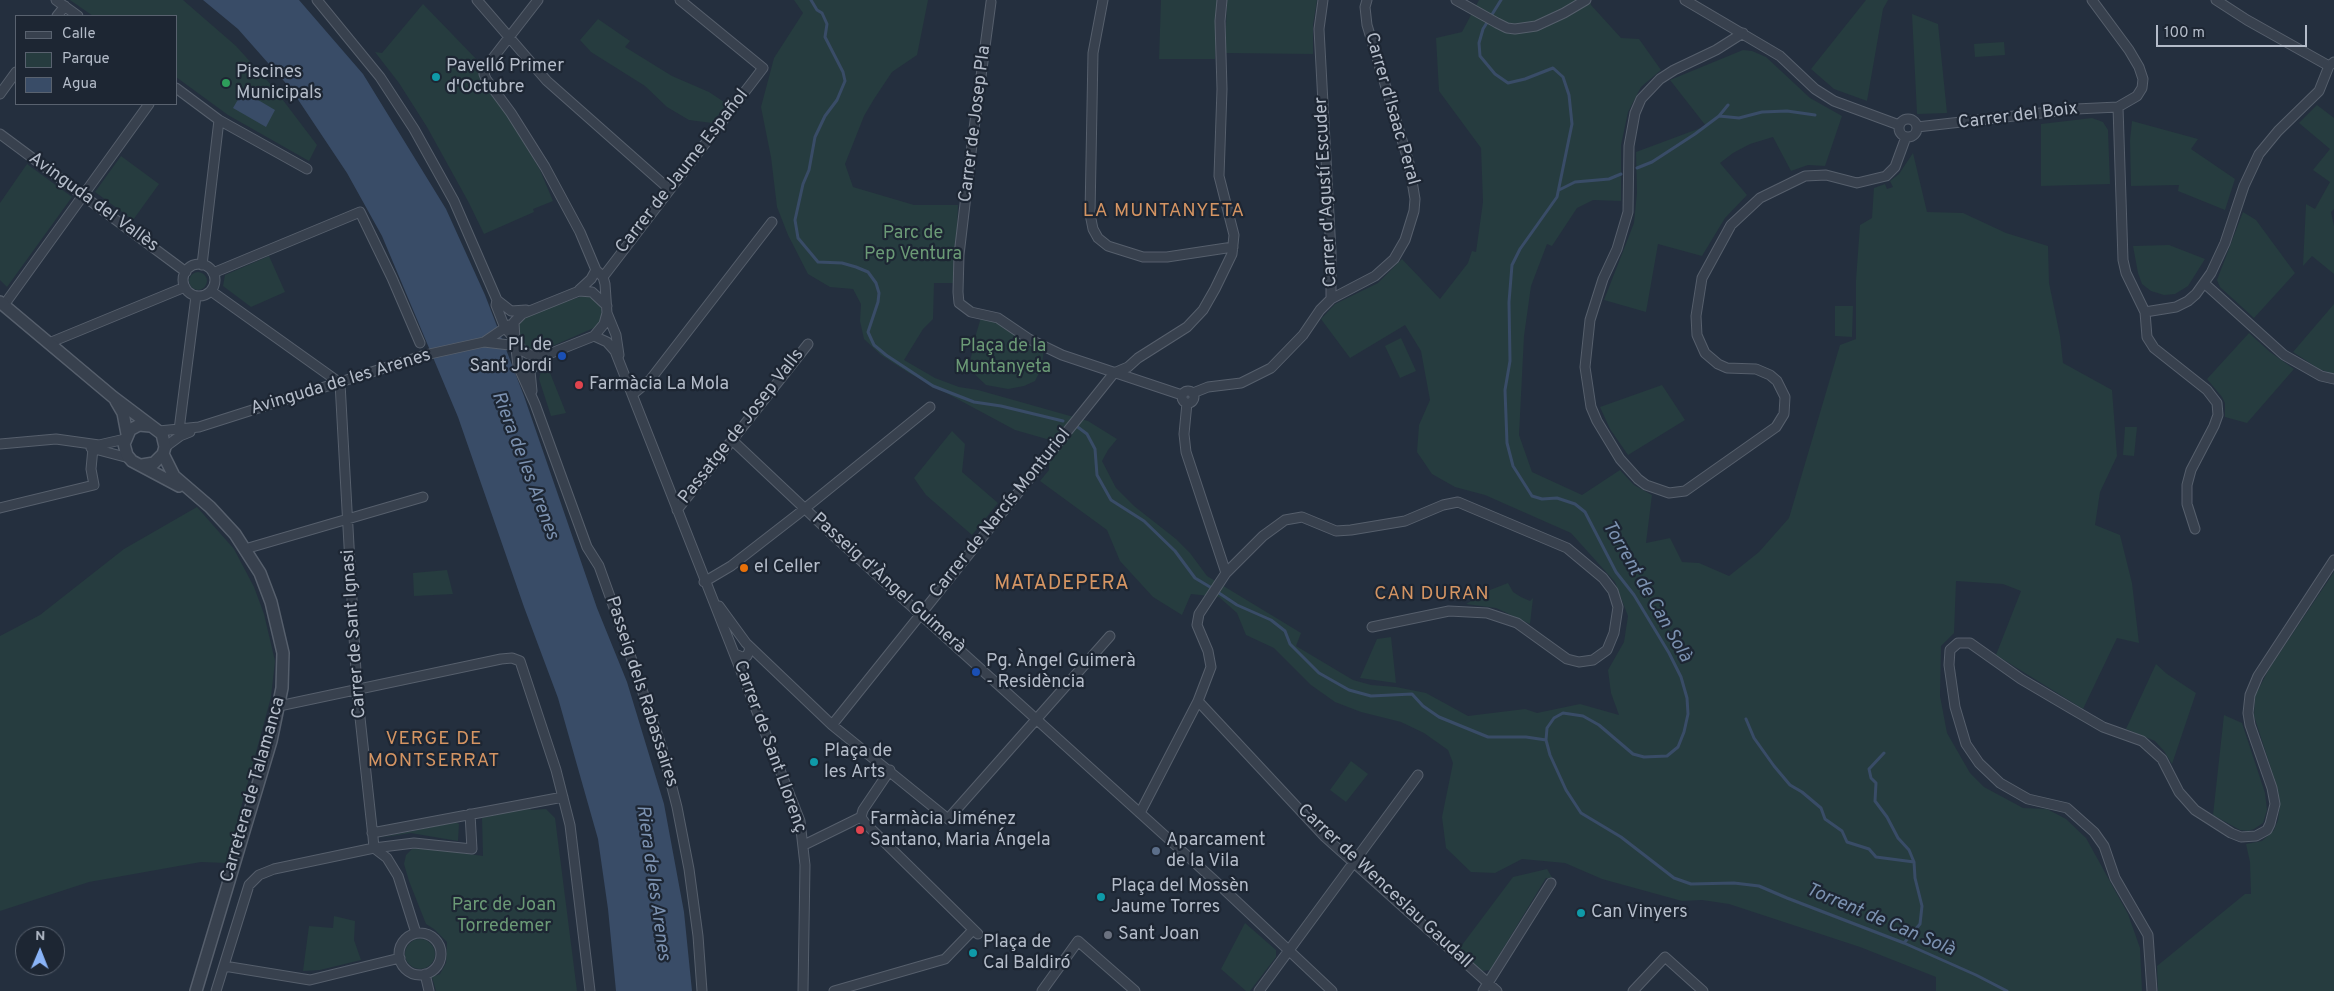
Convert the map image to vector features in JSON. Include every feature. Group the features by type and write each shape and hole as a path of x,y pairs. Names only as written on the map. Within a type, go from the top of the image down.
{"street":[{"path":"56,0 77,15"},
{"path":"317,0 380,77 414,129 454,201 497,300 496,304 504,329 514,343 530,355 544,356 594,336 604,324 607,310 592,292 579,290"},
{"path":"477,0 509,40 547,81 669,189"},
{"path":"538,0 509,40 486,67 486,79 511,113 558,190 596,270 603,277"},
{"name":"Carrer de Jaume Español","path":"603,277 763,68 680,0"},
{"path":"1102,0 1093,53 1090,214 1093,229 1098,238 1108,246 1143,257 1167,257 1233,247"},
{"path":"1114,373 1128,367 1138,358 1187,327 1196,318 1228,265 1234,235 1219,176 1222,89 1220,33 1222,0"},
{"name":"Carrer d'Agustí Escuder","path":"1194,393 1208,387 1241,383 1270,368 1303,335 1320,310 1331,299 1330,226 1319,30 1323,0"},
{"name":"Carrer d'Isaac Peral","path":"1331,299 1375,276 1394,259 1406,240 1415,205 1414,186 1409,163 1367,25 1365,7 1367,0"},
{"path":"1456,0 1507,28 1531,27 1564,13 1586,0"},
{"path":"1685,0 1780,56 1814,89 1834,101 1899,125"},
{"path":"2092,0 2129,50 2139,67 2143,79 2142,88 2137,96 2118,107 2123,260 2129,282 2146,312 2147,336 2154,348 2208,390 2217,403 2218,415 2214,426 2191,470 2187,485 2187,504 2195,529"},
{"path":"2146,312 2176,307 2188,301 2204,283 2225,242 2244,186 2259,154 2278,131 2319,91 2331,64 2247,20 2216,0"},
{"name":"Carrer de Josep Pla","path":"989,1 959,255 959,303 971,312 998,318 1044,348 1182,395"},
{"path":"58,15 65,6"},
{"path":"1743,33 1716,50 1674,70 1660,79 1641,99 1635,113 1629,146 1628,212 1590,320 1585,366 1591,407 1600,428 1620,459 1646,485 1669,493 1685,491 1776,427 1784,414 1785,397 1777,381 1770,375 1756,369 1727,368 1718,364 1705,353 1697,334 1696,316 1702,278 1731,225 1760,198 1805,176 1826,175 1857,183 1872,181 1886,176 1895,167 1906,137"},
{"path":"0,94 15,73"},
{"path":"178,89 219,120 307,169"},
{"path":"142,465 154,463 164,450 164,438 155,428 113,397 2,303 149,105"},
{"name":"Carrer del Boix","path":"1917,127 2118,107"},
{"path":"1909,119 1917,127 1914,135 1906,137 1900,134 1899,125 1903,120 1909,119"},
{"path":"202,265 219,120"},
{"name":"Avinguda del Vallès","path":"0,134 186,272"},
{"path":"213,273 360,212 392,278 420,343"},
{"path":"633,394 650,380 772,222"},
{"path":"202,265 213,273 215,280 211,291 201,296 196,296 185,287 186,272 193,266 202,265"},
{"path":"497,300 511,311 531,308 579,290 591,279 596,270"},
{"name":"Carrer de Sant Llorenç","path":"603,277 607,310 617,341 621,368"},
{"path":"2204,283 2284,355 2321,376 2334,379"},
{"path":"49,343 185,287"},
{"path":"211,291 340,382"},
{"path":"179,430 196,296"},
{"name":"Avinguda de les Arenes","path":"484,342 531,308"},
{"name":"Passeig dels Rabassaires","path":"514,322 514,343 518,366 535,404 587,547 598,566 613,605 648,702 668,768 689,869 698,936 702,991"},
{"name":"Carrer de Sant Llorenç","path":"594,336 612,346 633,394 704,582 735,652 768,743 800,821 804,845 803,991"},
{"name":"Avinguda de les Arenes","path":"164,450 180,436 199,428 425,355 484,342 514,343"},
{"name":"Passatge de Josep Valls","path":"677,510 808,344"},
{"name":"Passeig dels Rabassaires","path":"535,404 530,371 544,356"},
{"name":"Carrer de Narcís Monturiol","path":"832,725 1114,373"},
{"name":"Carrer de Sant Ignasi","path":"340,382 356,690 374,848"},
{"path":"1188,403 1183,401 1182,395 1186,391 1194,393 1194,399 1188,403 1184,434 1186,452 1226,573"},
{"path":"113,397 123,413 126,437 124,448 129,458"},
{"path":"704,582 731,566 930,407"},
{"path":"0,444 56,439 99,445 126,437 139,425 155,428"},
{"name":"Avinguda de les Arenes","path":"155,428 179,430 199,428"},
{"name":"Passeig d'Àngel Guimerà","path":"732,440 1332,991"},
{"path":"82,443 129,458 189,493 194,493"},
{"path":"0,508 94,485 91,469 93,448"},
{"name":"Carretera de Talamanca","path":"164,450 174,476 210,507 235,534 260,573 280,632 283,653 282,688 272,741 196,991"},
{"path":"245,550 423,497"},
{"path":"1140,813 1208,678 1211,661 1199,630 1198,614 1226,573 1263,536 1285,520 1302,517 1336,531 1351,530 1405,521 1443,505 1458,502 1567,548 1603,578 1613,592 1618,607 1614,633 1607,650 1593,660 1579,662 1567,659 1517,623 1487,613 1449,611 1372,627"},
{"path":"2152,991 2148,935 2115,878 2104,846 2094,832 2067,808 2028,799 2000,783 1978,763 1966,744 1955,707 1949,665 1950,650 1958,644 1970,642 2022,679 2072,710 2103,727 2142,741 2162,759 2179,792 2195,810 2231,833 2241,837 2256,836 2267,830 2275,804 2272,788 2250,725 2250,695 2258,676 2334,560"},
{"path":"710,594 747,644 750,649 747,656 739,657 735,652 735,646 739,642 747,644 832,725 890,770 948,819 1037,721 1110,636"},
{"path":"279,706 501,659 512,658 520,661 543,728 570,825 590,991"},
{"name":"Carrer de Wenceslau Gaudall","path":"1198,701 1325,837 1486,987 1497,991"},
{"path":"804,845 861,817 863,810 890,770"},
{"path":"1259,991 1418,775"},
{"path":"372,833 563,797"},
{"path":"216,991 252,880 264,872 274,869 374,848 414,842 472,849 470,814"},
{"path":"834,991 945,959 975,933 861,817"},
{"path":"374,848 387,858 398,876 416,933"},
{"path":"1486,987 1551,883"},
{"path":"416,933 431,936 440,946 441,954 436,967 424,974 413,973 406,968 400,958 402,944 406,938 416,933"},
{"path":"1042,991 1078,941 1135,991"},
{"path":"1633,991 1664,957 1703,991"},
{"path":"224,966 310,980 400,958"},
{"path":"424,974 429,991"}],"green space":[{"name":"Piscines Municipals","path":"70,0 183,0 236,46 273,87 317,145 309,161 228,115 178,78 178,15 92,15"},
{"name":"Parc de Pep Ventura","path":"794,0 928,0 917,55 892,72 874,99 864,116 845,164 853,187 914,205 958,205 955,283 934,283 933,319 923,329 904,360 935,378 959,387 978,390 1088,421 1117,439 1102,461 1116,488 1134,506 1176,539 1190,553 1207,576 1301,633 1296,646 1353,680 1371,685 1396,687 1426,693 1468,716 1525,709 1537,713 1580,704 1619,715 1611,693 1608,670 1624,642 1628,616 1615,582 1571,533 1485,495 1455,487 1432,474 1417,452 1419,425 1430,400 1421,351 1405,325 1350,358 1321,319 1335,304 1378,283 1402,259 1440,299 1468,263 1472,251 1476,252 1483,202 1481,148 1439,91 1436,38 1462,32 1479,0 1590,0 1591,5 1621,38 1639,39 1661,70 1641,87 1628,112 1621,145 1621,201 1593,200 1577,208 1552,246 1547,244 1531,286 1524,336 1519,435 1532,472 1582,495 1620,470 1634,485 1652,495 1646,543 1670,538 1682,562 1699,563 1729,576 1759,552 1789,518 1840,345 1856,339 1856,280 1860,225 1872,218 1874,188 1885,184 1887,189 1893,187 1890,181 1899,174 1913,153 1927,212 1963,213 2006,233 2048,246 2049,283 2060,336 2063,363 2112,390 2117,456 2100,492 2095,525 2120,535 2132,583 2139,643 2117,638 2083,709 1996,655 2021,591 2003,584 1956,581 1954,633 1941,646 1940,696 1947,733 1970,773 1984,787 2023,808 2047,809 2066,819 2086,838 2128,914 2140,948 2142,991 1936,991 1936,977 1860,947 1729,904 1702,900 1682,901 1602,879 1565,863 1522,859 1495,873 1471,872 1446,848 1442,817 1453,763 1448,750 1424,733 1401,722 1361,712 1335,702 1311,685 1274,648 1246,635 1237,613 1219,597 1191,594 1182,615 1153,597 1120,561 1107,530 1040,481 1049,470 1050,440 1015,430 909,373 881,355 864,339 860,321 861,304 853,289 830,287 808,274 788,235 777,207 771,157 761,107 774,58 803,13"},
{"path":"1161,0 1218,0 1215,59 1159,59"},
{"path":"1227,0 1317,0 1313,25 1313,54 1225,53"},
{"path":"1866,0 1888,0 1883,9 1867,101 1834,89 1811,69"},
{"path":"423,4 481,64 478,67 482,83 510,119 540,170 553,201 533,209 534,212 484,234 427,127 399,83 375,52 382,53"},
{"path":"1912,14 1938,24 1947,113 1917,114"},
{"path":"598,19 630,41 625,47 672,76 709,92 727,104 712,123 689,120 667,107 645,86 591,52 580,40"},
{"path":"2004,42 2005,55 1975,57 1974,44"},
{"path":"1743,50 1752,51 1766,57 1810,98 1842,116 1825,166 1808,165 1791,171 1773,137 1750,144 1733,153 1720,163 1747,195 1725,218 1702,256 1658,244 1646,312 1604,300 1634,223 1637,193 1636,152 1706,126 1670,80"},
{"path":"2317,105 2334,118 2334,209 2331,212 2334,226 2334,274 2312,256 2303,266 2306,204 2315,209 2330,182 2313,170 2330,149 2299,123"},
{"path":"2092,118 2103,122 2108,130 2110,184 2041,186 2041,124"},
{"path":"2132,121 2198,139 2191,149 2235,179 2225,210 2178,191 2179,185 2131,186 2130,140"},
{"path":"121,156 159,184 133,220 95,192"},
{"path":"27,164 72,197 7,287 0,280 0,203"},
{"path":"2243,212 2256,220 2295,273 2254,318 2220,287 2217,280"},
{"path":"2169,245 2205,259 2188,286 2175,294 2164,295 2151,291 2142,284 2133,246"},
{"path":"269,256 285,292 251,307 223,286 225,275"},
{"path":"194,272 202,272 207,277 205,288 194,290 189,285 189,277"},
{"path":"589,294 598,302 601,308 602,318 596,327 541,351 527,350 521,343 517,333 518,325 523,318"},
{"path":"2334,304 2333,374 2319,369 2293,352"},
{"path":"1835,306 1853,306 1852,337 1835,336"},
{"name":"Plaça de la Muntanyeta","path":"982,314 1044,348 1042,367 1035,381 1024,386 1008,389 986,385 969,369 974,341"},
{"path":"2249,333 2270,352 2294,369 2247,423 2225,417 2225,403 2207,379"},
{"path":"1401,338 1416,371 1400,378 1385,346"},
{"path":"547,366 566,413 551,416 539,379 541,371"},
{"path":"1662,385 1685,420 1628,455 1610,429 1600,407"},
{"path":"2125,427 2137,427 2134,456 2123,455"},
{"path":"952,431 965,444 962,472 998,503 972,535 926,495 914,478"},
{"path":"197,507 234,549 254,587 264,614 275,661 271,697 226,863 201,862 89,882 0,911 0,636 40,615 124,549"},
{"path":"447,570 453,594 414,596 413,573"},
{"path":"2334,572 2334,991 2158,991 2157,966 2245,894 2251,894 2250,862 2246,844 2262,841 2274,830 2278,820 2280,804 2278,790 2254,716 2255,696 2269,669"},
{"path":"1508,583 1513,592 1521,597 1530,601 1533,598 1530,624 1496,608 1466,604 1490,590"},
{"path":"1391,637 1396,683 1360,678 1377,639"},
{"path":"2156,664 2167,674 2196,693 2172,764 2155,741 2126,729"},
{"path":"2224,715 2242,723 2265,793 2267,810 2263,823 2248,831 2240,830 2213,815"},
{"path":"1351,761 1368,774 1346,802 1330,790"},
{"name":"Parc de Joan Torredemer","path":"530,807 531,810 546,809 555,818 577,991 436,991 432,977 440,974 446,963 447,942 426,924 404,864 406,855 412,849 420,847 483,856 482,818"},
{"path":"455,822 459,824 458,841 411,833 379,838"},
{"path":"1547,869 1553,879 1546,878 1490,970 1482,971 1459,949 1513,877"},
{"path":"334,916 355,921 354,940 361,960 320,970 303,971 309,926 333,928"},
{"path":"1245,923 1276,950 1276,957 1250,991 1246,991 1221,969"},
{"path":"420,939 426,940 434,948 434,960 426,968 420,969 414,968 406,960 405,954 406,948 414,940"}],"water":[{"name":"Riera de les Arenes","path":"203,0 299,0 363,74 446,209 485,295 524,396 597,608 627,682 664,804 684,912 692,991 616,991 608,909 598,839 558,698 524,607 458,417 382,236 347,173 291,89 238,29"},
{"path":"243,91 275,110 266,127 233,108"}],"waterway":[{"path":"811,0 817,10 822,13 827,24 825,37 843,72 845,81 837,100 825,116 815,137 809,170 803,184 795,220 798,238 818,262 842,263 868,272 876,283 879,293 868,332 874,345 886,355 933,386 974,402 1001,406 1063,421"},
{"name":"Torrent de Can Solà","path":"1501,0 1483,29 1479,43 1480,56 1495,74 1508,83 1525,79 1553,68 1563,77 1569,95 1572,124 1557,197 1520,249 1512,265 1509,302 1510,361 1505,390 1507,443 1513,466 1532,496 1542,499 1557,498 1575,504 1585,512 1616,572 1634,595 1669,653 1681,677 1687,698 1688,714 1684,732 1678,747 1667,756 1644,757 1633,754 1599,725 1583,716 1563,713 1554,718 1547,728 1546,740 1550,755 1566,790 1581,813 1621,837 1674,878 1691,884 1734,883 1759,886 1904,943 2007,991"},
{"path":"1637,168 1652,162 1695,134 1719,116 1728,105"},
{"path":"1719,116 1739,118 1762,112 1787,111 1815,115"},
{"path":"1559,190 1575,182 1609,179 1621,174"},
{"path":"1075,425 1087,434 1095,449 1097,475 1111,500 1144,521 1175,551 1195,578 1210,587"},
{"path":"1219,593 1237,605 1271,620 1285,631 1290,644 1319,673 1349,690 1371,696 1412,694 1423,706 1439,717 1488,737 1526,737 1546,740"},
{"path":"1746,719 1754,738 1774,766 1790,785 1802,792 1821,808 1825,819 1842,831 1847,842 1869,849 1876,857 1914,862"},
{"path":"1884,753 1869,769 1871,778 1876,783 1875,801 1887,817 1898,838 1909,850 1914,862 1915,878 1922,906 1920,924 1904,943"}],"place":[{"name":"Pavelló Primer d'Octubre","path":"436,77"},
{"name":"Piscines Municipals","path":"226,83"},
{"name":"Pl. de Sant Jordi","path":"562,356"},
{"name":"Farmàcia La Mola","path":"579,385"},
{"name":"el Celler","path":"744,568"},
{"name":"Pg. Àngel Guimerà - Residència","path":"976,672"},
{"name":"Plaça de les Arts","path":"814,762"},
{"name":"Farmàcia Jiménez Santano, Maria Ángela","path":"860,830"},
{"name":"Aparcament de la Vila","path":"1156,851"},
{"name":"Plaça del Mossèn Jaume Torres","path":"1101,897"},
{"name":"Can Vinyers","path":"1581,913"},
{"name":"Sant Joan","path":"1108,935"},
{"name":"Plaça de Cal Baldiró","path":"973,953"}],"district":[{"name":"LA MUNTANYETA","path":"1164,212"},
{"name":"MATADEPERA","path":"1062,585"},
{"name":"CAN DURAN","path":"1432,595"},
{"name":"VERGE DE MONTSERRAT","path":"434,751"}]}
